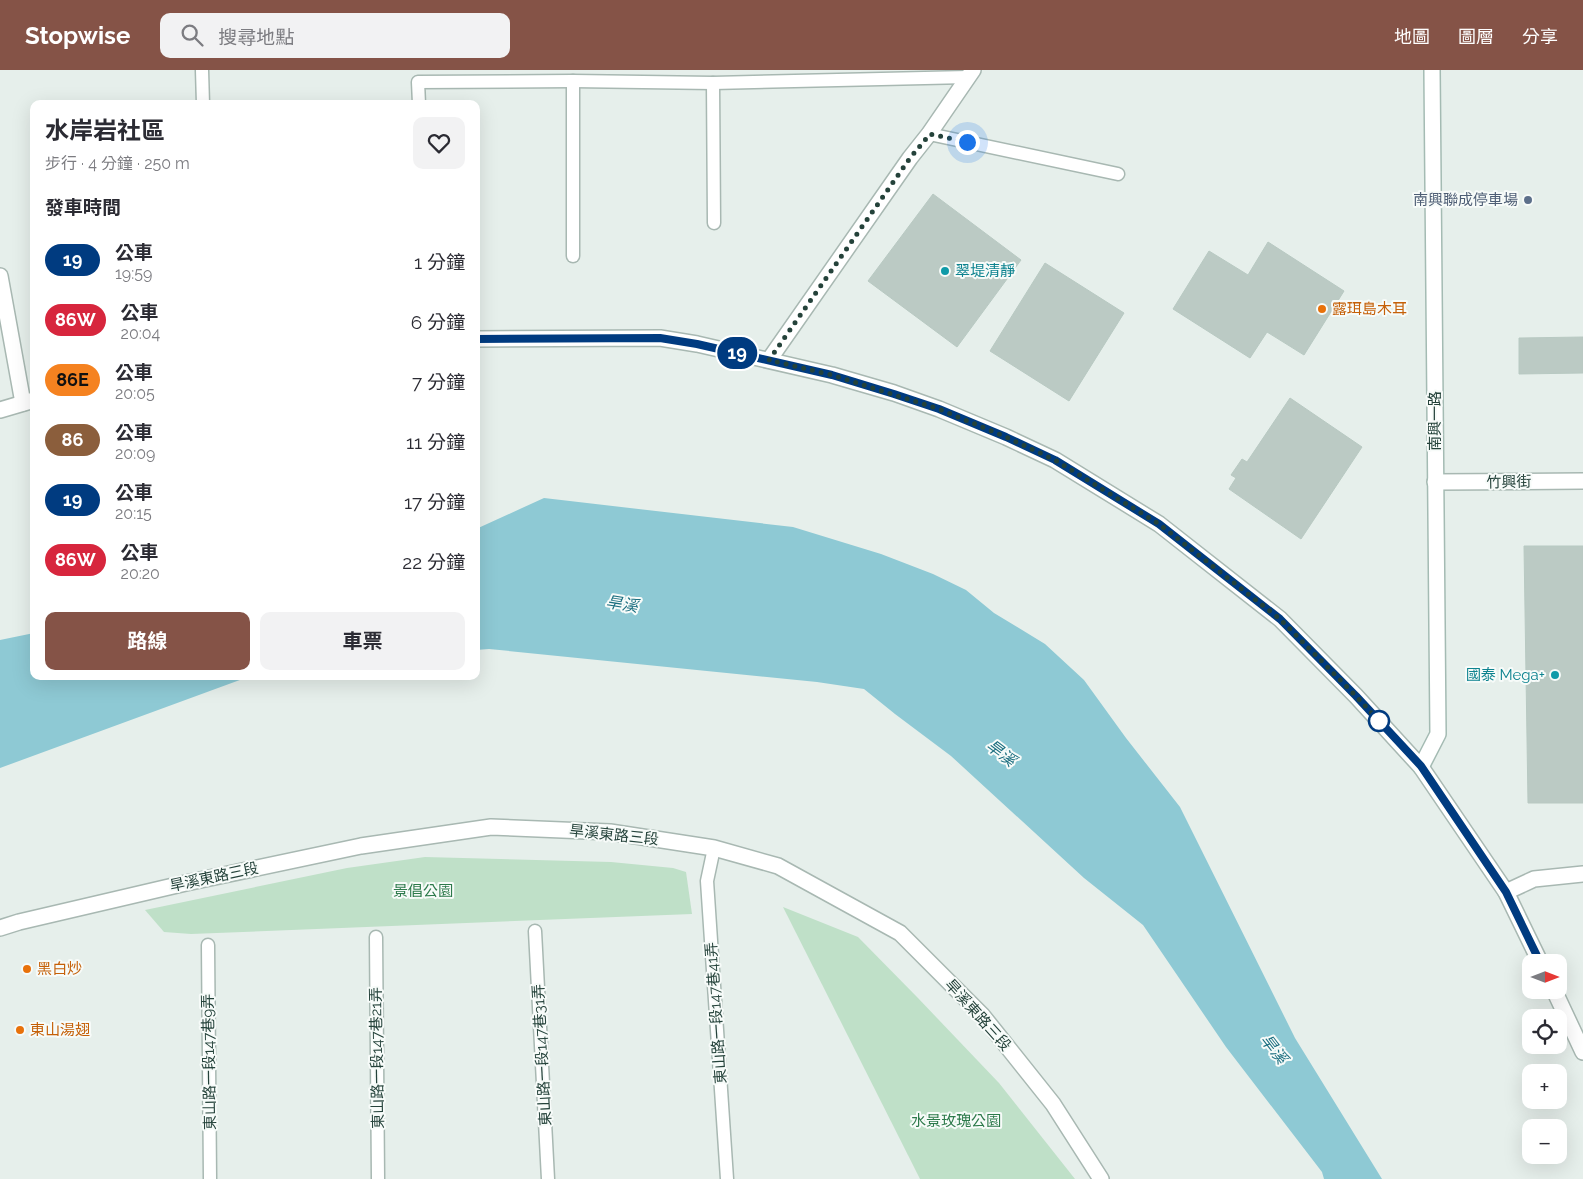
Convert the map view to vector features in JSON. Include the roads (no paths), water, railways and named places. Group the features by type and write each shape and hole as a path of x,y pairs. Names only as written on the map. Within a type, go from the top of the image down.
{"street":[{"name":"南興一路","path":"1421,766 1438,734 1432,70"},
{"path":"769,360 910,158 930,134 971,73"},
{"path":"0,276 28,401 0,410"},
{"path":"480,338 660,338 697,344 832,375 894,394 939,409 1055,460 1159,524 1280,619 1356,696 1421,766 1506,892 1536,954"},
{"name":"竹興街","path":"1436,482 1583,481"},
{"name":"旱溪東路三段","path":"0,928 28,919 186,883 361,846 491,827 610,832 714,848 778,866 900,933 982,1015 1053,1104 1102,1179"},
{"path":"1506,892 1534,879 1583,874"},
{"path":"1558,999 1583,1052"}],"lane":[{"path":"202,70 203,100"},
{"path":"419,100 418,82 572,80 714,83 877,75 971,73"},
{"path":"572,80 574,256"},
{"path":"714,83 714,223"},
{"path":"930,134 1118,174"},
{"name":"東山路一段147巷41弄","path":"714,848 707,881 727,1179"},
{"name":"東山路一段147巷31弄","path":"536,931 548,1179"},
{"name":"東山路一段147巷21弄","path":"376,937 378,1179"},
{"name":"東山路一段147巷9弄","path":"208,945 210,1179"}],"water":[{"name":"旱溪","path":"544,498 793,527 881,554 933,574 966,590 994,613 1045,644 1084,680 1180,807 1295,1038 1382,1179 1324,1179 1322,1172 1226,1047 1143,925 1084,878 951,756 864,689 817,682 489,649 480,650 480,527"},
{"path":"30,634 30,680 240,680 0,768 0,640"}],"place":[{"name":"南興聯成停車場","path":"1528,200"},
{"name":"翠堤清靜","path":"945,271"},
{"name":"露珥島木耳","path":"1322,309"},
{"name":"國泰 Mega+","path":"1555,675"},
{"name":"黑白炒","path":"27,969"},
{"name":"東山湯翅","path":"20,1030"}],"park label":[{"name":"景倡公園","path":"423,891"},
{"name":"水景玫瑰公園","path":"956,1121"}]}
